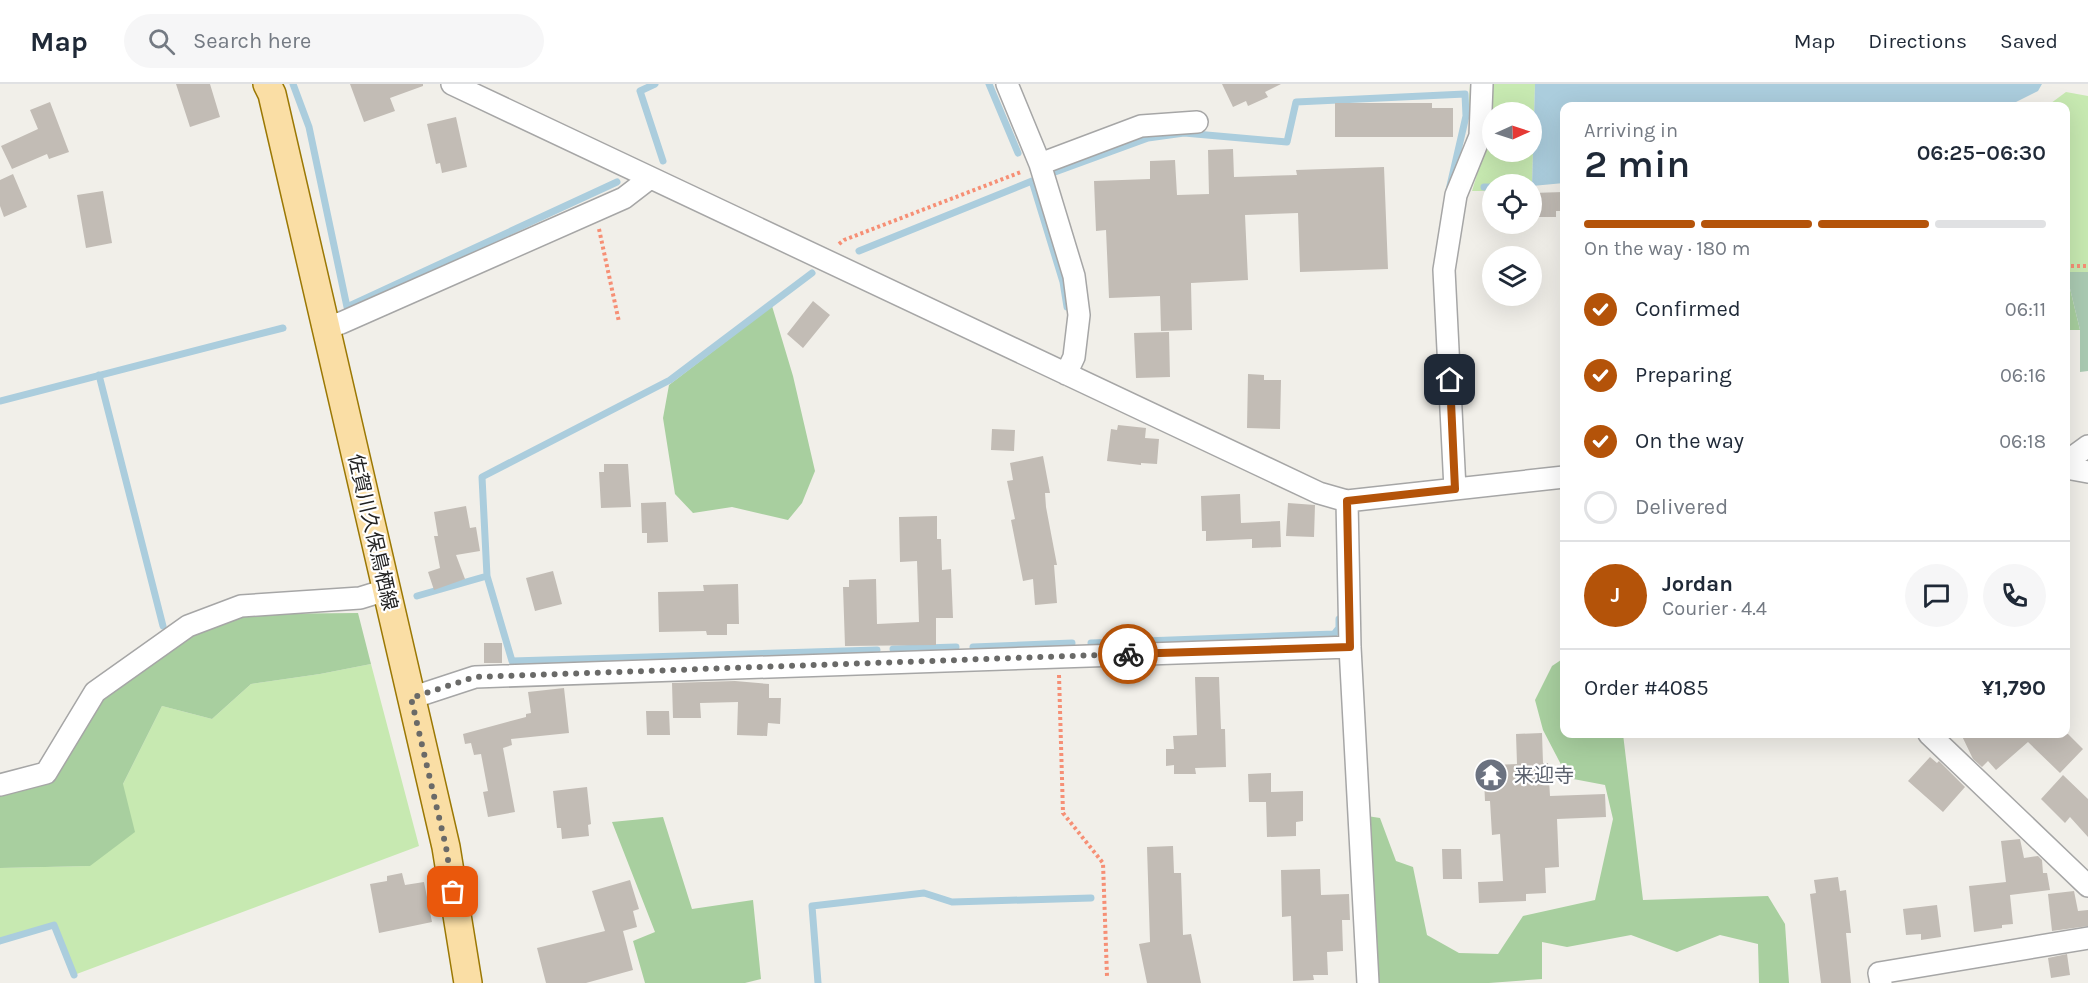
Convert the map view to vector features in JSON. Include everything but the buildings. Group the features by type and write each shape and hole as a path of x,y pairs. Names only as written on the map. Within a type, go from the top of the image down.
{"main road":[{"name":"佐賀川久保鳥栖線","path":"267,84 272,94 446,847 468,983"}],"street":[{"path":"452,84 1319,493 1347,501 1560,477"},
{"path":"1007,84 1040,164 1074,276 1079,315 1074,357 1066,374"},
{"path":"1455,489 1444,270 1456,195 1479,136 1482,84"},
{"path":"1040,164 1141,126 1197,122"},
{"path":"326,327 341,323 596,211 624,198 650,178"},
{"path":"2070,459 2088,446"},
{"path":"2070,469 2088,472"},
{"path":"1347,501 1350,647 1368,983"},
{"path":"0,784 46,773 95,692 188,626 241,606 360,598 386,590"},
{"path":"411,698 475,677 1350,647"},
{"path":"1933,738 2088,886"},
{"path":"1881,983 1879,973 2088,938"}],"path":[{"path":"824,260 844,240 1040,164"},
{"path":"596,211 619,322"},
{"path":"2071,266 2088,266"},
{"path":"1059,657 1063,813 1103,863 1107,976"}],"green space":[{"path":"1470,84 1535,84 1534,102 1482,102 1482,126 1468,116"},
{"path":"2066,92 2088,96 2088,272 2070,272 2070,102 2052,102"},
{"path":"1482,158 1482,162 1533,162 1532,174 1482,174 1482,191 1472,191"},
{"path":"2070,272 2088,272 2088,371 2080,372 2080,330 2070,289"},
{"path":"2070,289 2080,330 2070,330"},
{"path":"772,306 793,376 815,471 802,503 788,520 732,507 693,513 675,494 663,418 669,385"},
{"path":"358,613 371,664 251,684 212,719 162,706 123,784 135,832 90,866 0,868 0,792 55,776 98,697 188,635 241,614"},
{"path":"1560,661 1560,738 1623,738 1643,900 1768,896 1785,924 1789,983 1759,983 1758,944 1720,935 1677,952 1631,935 1567,947 1542,942 1542,979 1489,983 1375,983 1367,816 1380,818 1396,861 1413,867 1427,935 1459,953 1498,954 1523,916 1595,900 1613,819 1605,785 1568,778 1543,730 1535,700 1552,666"},
{"path":"371,664 419,846 74,975 54,925 0,941 0,868 90,866 123,784 162,706 212,719 251,684"},
{"path":"663,817 692,909 753,900 761,979 745,983 645,983 633,941 655,932 612,822"}],"water":[{"path":"1535,84 2042,84 2038,91 2016,102 1560,102 1560,183 1542,185 1542,174 1532,174 1533,162 1542,162 1542,102 1534,102"}],"waterway":[{"path":"293,84 309,127 347,307 617,182"},
{"path":"655,84 640,91 663,161"},
{"path":"989,84 1018,153"},
{"path":"1055,172 1148,138 1184,133 1287,142 1296,102 1465,94 1466,116 1449,190"},
{"path":"859,251 1032,181 1063,282 1067,307"},
{"path":"487,576 482,477 670,380 812,273"},
{"path":"0,401 283,328"},
{"path":"99,375 163,626"},
{"path":"417,596 487,576 512,661 877,650"},
{"path":"1091,643 1334,634 1339,628 1339,619"},
{"path":"973,647 1072,643"},
{"path":"893,649 956,647"},
{"path":"818,983 812,906 924,893 952,902 1091,898"},
{"path":"0,941 54,925 74,975"}],"way so far":[{"path":"453,892 446,847 411,698 475,677 1128,654"}],"place":[{"name":"来迎寺","path":"1491,775"}],"route":[{"path":"1128,654 1350,647 1347,501 1455,489 1450,380"}]}
